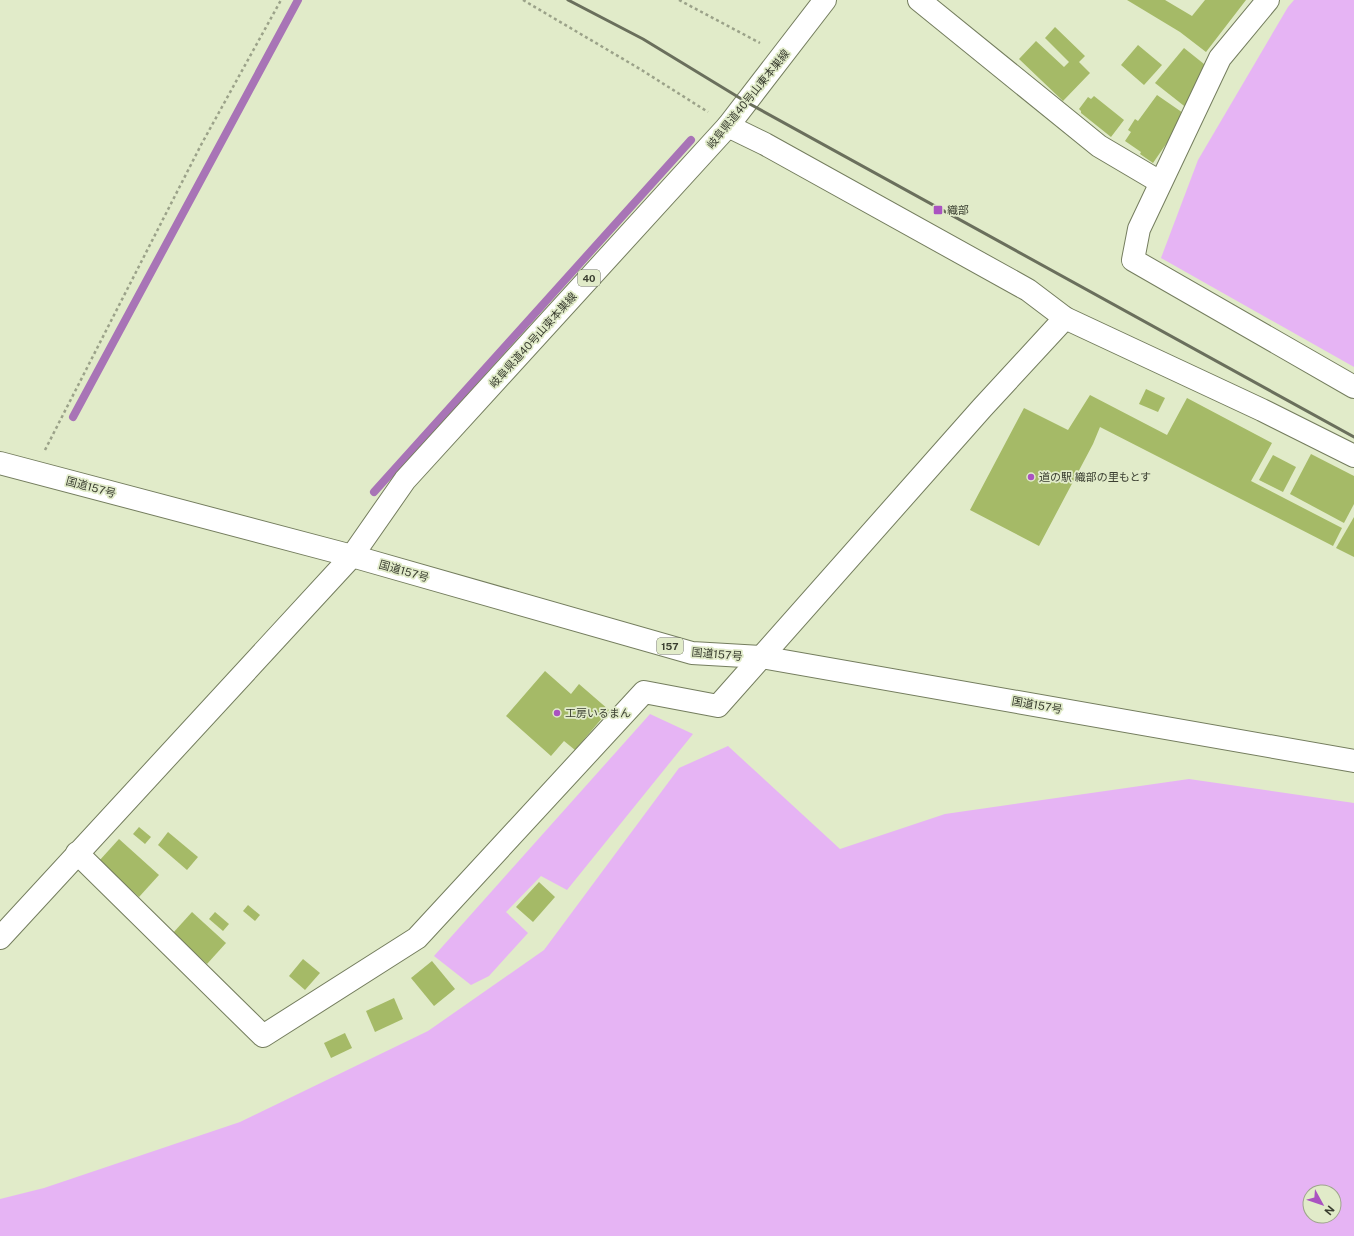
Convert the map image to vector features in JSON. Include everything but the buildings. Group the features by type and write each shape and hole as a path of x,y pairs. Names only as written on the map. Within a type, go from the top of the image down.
{"main road":[{"name":"岐阜県道40号山東本巣線","path":"0,938 352,556 405,480 728,126 782,58 825,0"},
{"path":"919,0 1099,146 1160,182"},
{"path":"1268,0 1220,58 1139,229 1132,260 1354,388"},
{"path":"728,126 765,144 1028,290 1065,318 1262,410 1354,456"},
{"path":"77,853 263,1036 417,938 644,692 718,706 982,408 1065,318"},
{"name":"国道157号","path":"0,463 352,556 692,653 761,657 1354,761"}],"path":[{"path":"34,472 201,145 280,0"},
{"path":"523,0 684,96 728,126"},
{"path":"679,0 750,37 782,58"}],"shaded area":[{"path":"1294,0 1354,0 1354,367 1161,258 1198,160 1288,7"},
{"path":"650,714 693,734 567,890 541,876 506,912 528,933 489,976 471,985 434,956"},
{"path":"728,746 840,849 945,814 1189,779 1354,803 1354,1236 0,1236 0,1199 44,1188 240,1122 428,1031 544,950 679,768"}],"waterway":[{"path":"73,417 298,0"},
{"path":"374,492 691,140"}],"railway":[{"path":"568,0 643,39 748,103 1354,437"}],"place":[{"name":"織部","path":"938,210"},
{"name":"道の駅 織部の里もとす","path":"1031,477"},
{"name":"工房いるまん","path":"557,713"}]}
